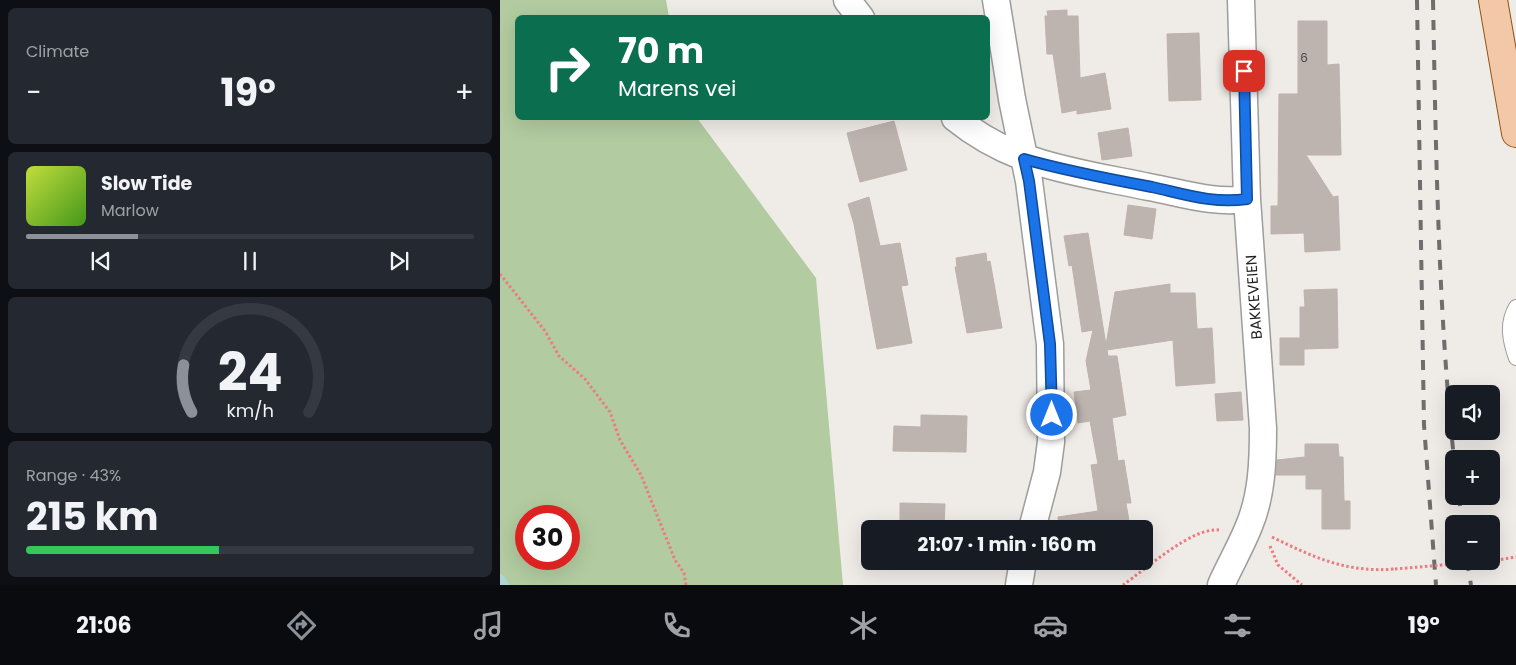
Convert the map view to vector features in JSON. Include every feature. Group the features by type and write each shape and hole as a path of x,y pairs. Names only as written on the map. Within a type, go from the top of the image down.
{"main road":[{"path":"1493,0 1516,133"}],"street":[{"path":"848,0 859,15"},
{"path":"996,0 1012,99 1029,181 1050,344 1051,442 1034,520"},
{"name":"BAKKEVEIEN","path":"1221,585 1250,525 1258,494 1262,464 1263,428 1247,199 1241,0"},
{"path":"957,120 987,142 1024,159 1054,168 1199,198 1228,202 1247,199"},
{"path":"1019,585 1022,570"}],"lane":[{"path":"1516,308 1509,327 1510,340 1516,358"}],"path":[{"path":"500,274 545,331 560,356 585,379 610,412 620,440 642,475 675,560 684,573 686,585"},
{"path":"1123,585 1200,532 1219,530 1243,539"},
{"path":"1302,585 1274,560 1269,536 1335,564 1373,571 1445,565"},
{"path":"1500,560 1516,557"}],"green space":[{"path":"500,0 666,0 669,15 515,15 515,120 698,120 816,278 843,585 500,585"}],"building":[{"path":"1067,10 1067,16 1078,16 1080,78 1105,73 1111,109 1077,114 1077,110 1062,113 1053,54 1047,54 1045,16 1048,16 1047,11"},
{"path":"1298,21 1327,21 1327,65 1339,64 1341,155 1306,155 1333,197 1338,196 1340,250 1305,252 1304,233 1271,234 1271,206 1278,206 1279,94 1298,94"},
{"path":"1199,33 1201,100 1169,101 1167,34"},
{"path":"894,121 907,170 860,182 847,133"},
{"path":"1128,128 1132,156 1102,160 1098,133"},
{"path":"869,197 880,246 900,243 908,285 901,286 912,343 877,349 854,224 848,204"},
{"path":"1128,205 1156,209 1152,239 1124,235"},
{"path":"1088,233 1106,345 1115,292 1170,284 1170,293 1195,293 1197,329 1212,328 1215,383 1176,386 1173,340 1107,350 1108,356 1117,356 1126,415 1112,418 1118,461 1124,460 1131,503 1126,503 1129,520 1058,520 1058,517 1098,511 1091,465 1098,464 1090,421 1078,423 1074,392 1091,390 1086,361 1093,330 1082,332 1072,265 1069,266 1064,236"},
{"path":"986,253 987,262 990,261 1002,328 967,333 955,267 957,267 956,258"},
{"path":"1337,289 1338,348 1304,349 1304,365 1280,365 1280,338 1300,338 1300,307 1305,307 1304,290"},
{"path":"1241,392 1243,420 1217,421 1215,394"},
{"path":"921,415 967,416 966,452 893,451 894,426 921,427"},
{"path":"1305,444 1338,444 1339,457 1343,457 1344,501 1350,501 1350,529 1322,529 1322,489 1306,489 1306,475 1276,475 1277,460 1305,457"},
{"path":"900,503 945,504 944,520 900,520"}],"waterway":[{"path":"500,578 505,585"}],"railway":[{"path":"1417,0 1424,425 1436,585"},
{"path":"1433,0 1441,287 1453,450"},
{"path":"1460,505 1461,515"},
{"path":"1468,570 1471,585"}],"route":[{"path":"1052,415 1050,344 1029,181 1024,159 1054,168 1199,198 1228,202 1247,199 1244,71"}]}
